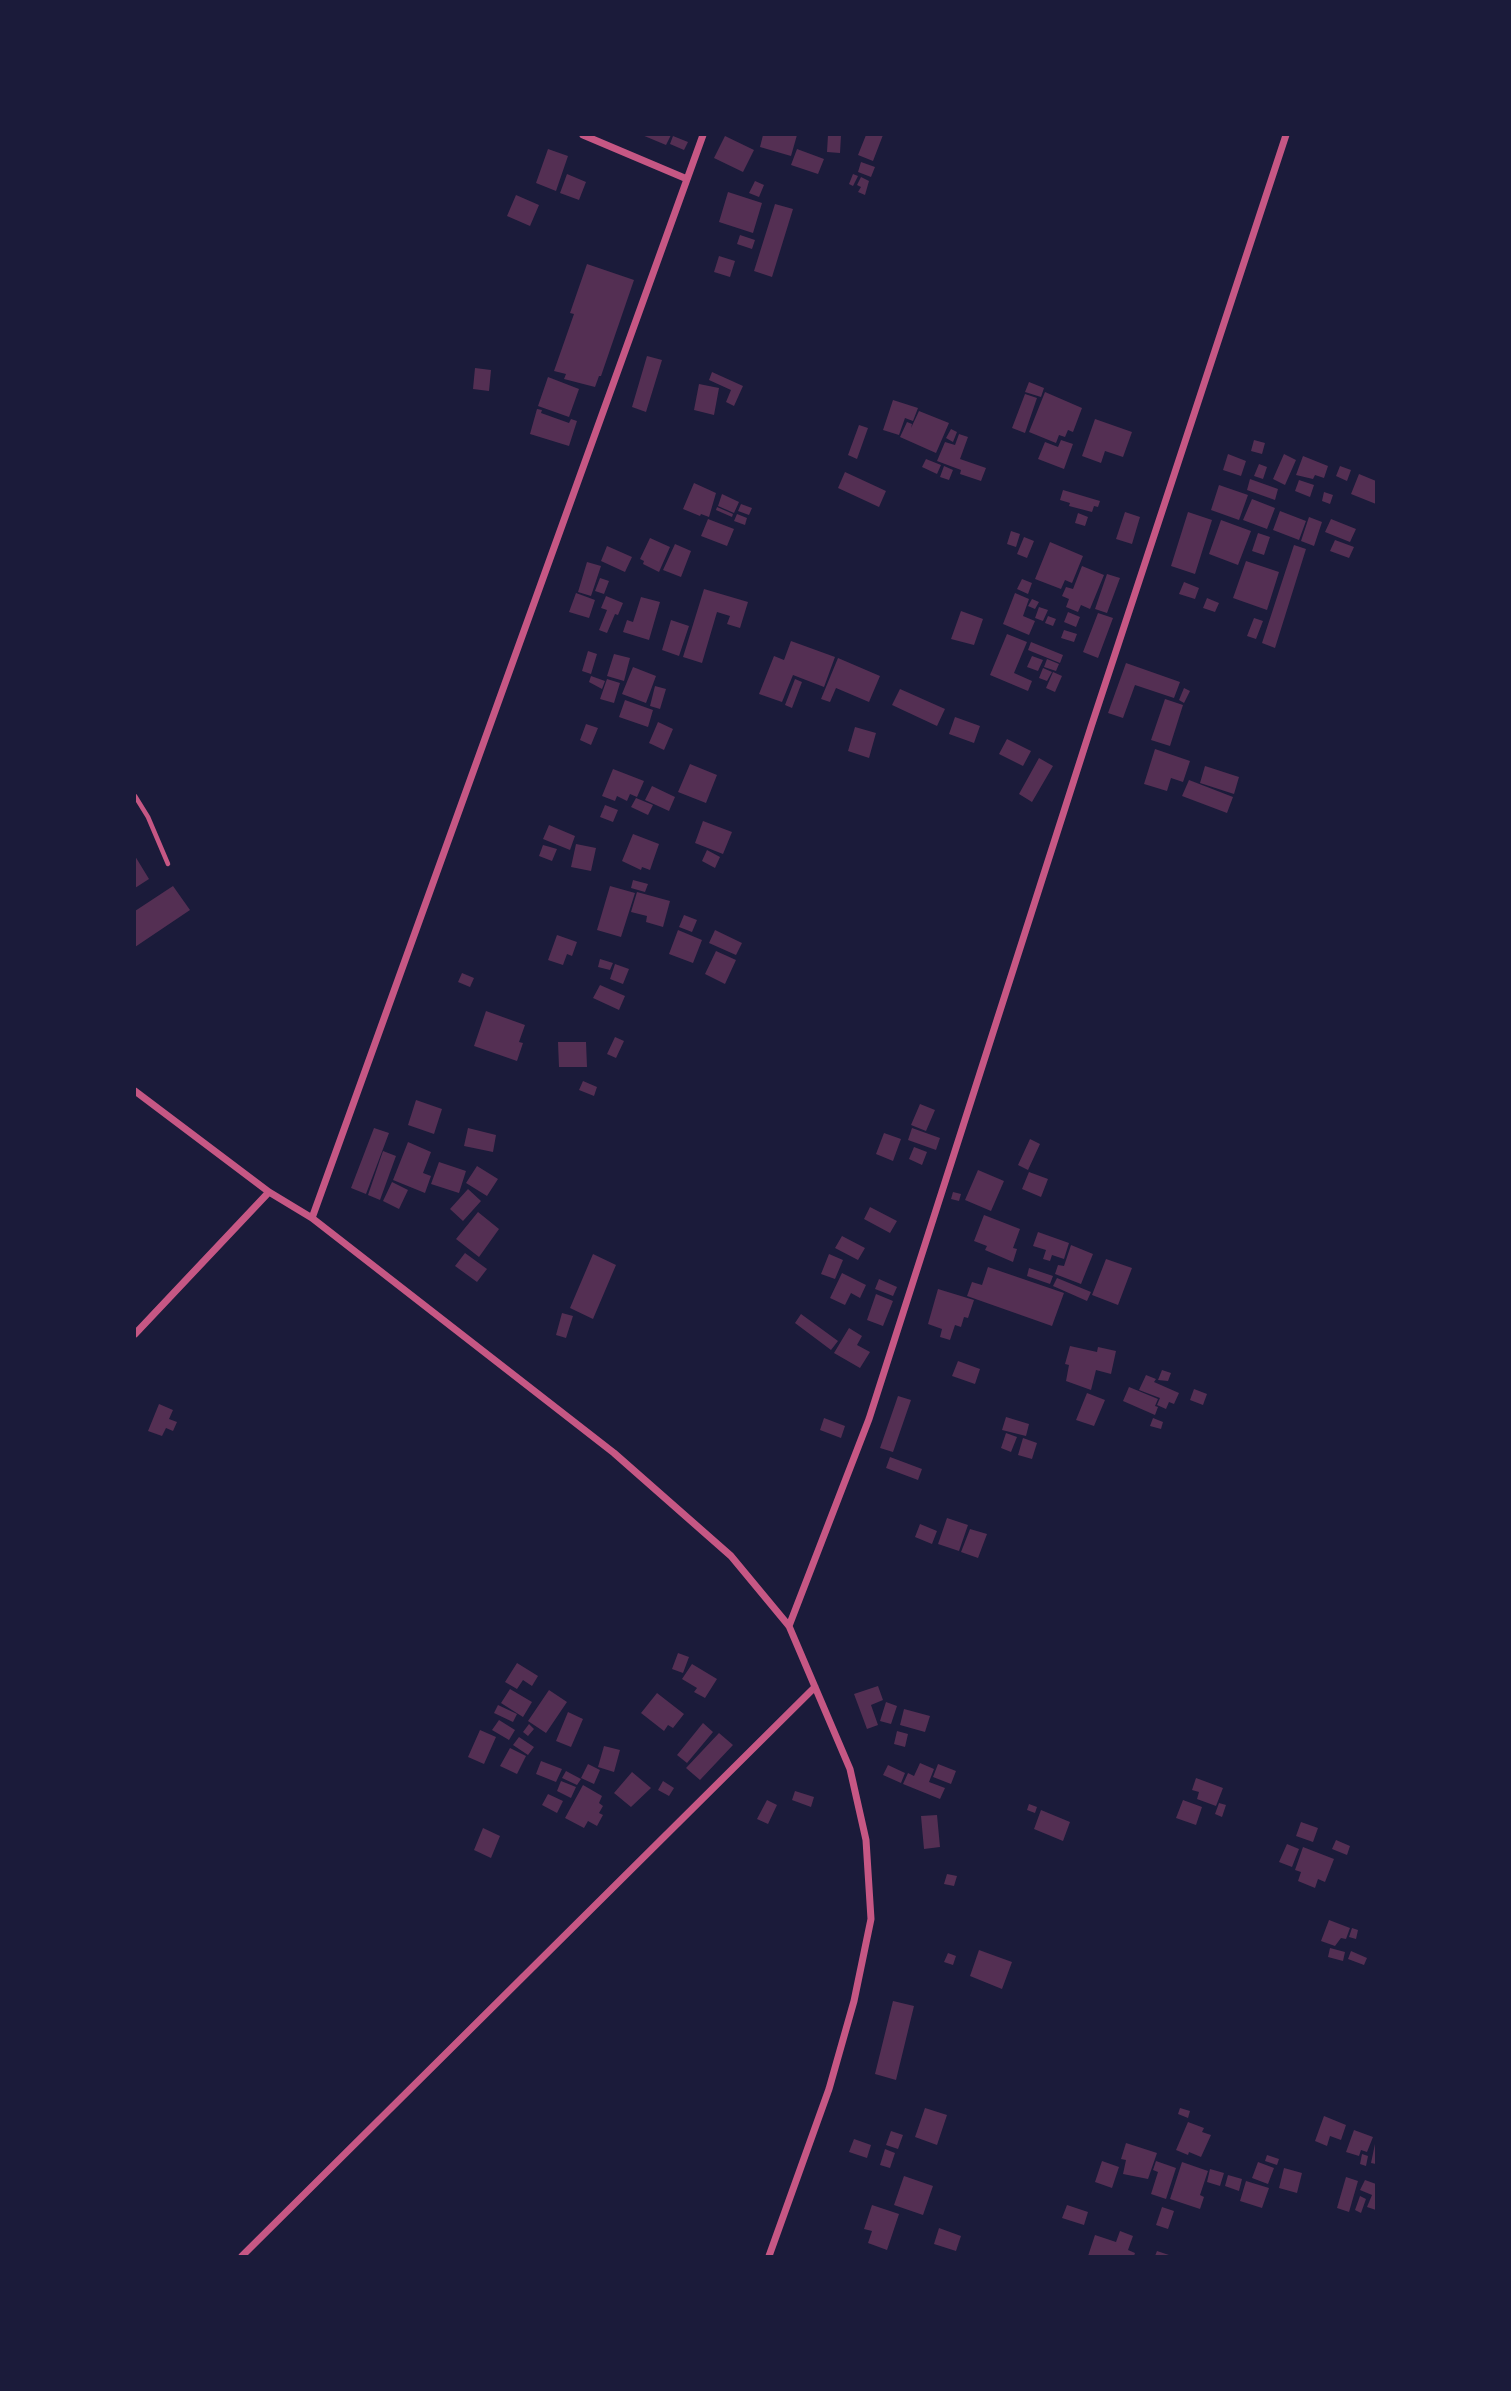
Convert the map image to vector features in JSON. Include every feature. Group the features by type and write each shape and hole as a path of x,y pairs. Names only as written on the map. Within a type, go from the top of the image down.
{"street":[{"path":"583,135 687,178"},
{"path":"312,1218 703,135"},
{"path":"789,1626 869,1419 1091,727 1286,135"},
{"path":"135,1091 269,1192 312,1218 614,1453 731,1556 789,1626 850,1769 866,1840 871,1919 854,2001 829,2089 769,2256"},
{"path":"135,1334 269,1192"},
{"path":"242,2256 815,1687"}],"lane":[{"path":"135,796 148,817 168,864"}],"building":[{"path":"642,135 671,135 666,145"},
{"path":"763,135 797,135 791,156 760,147"},
{"path":"828,135 841,135 840,153 827,152"},
{"path":"866,135 883,135 873,161 858,155"},
{"path":"673,136 688,142 684,150 670,144"},
{"path":"725,136 754,150 743,172 714,158"},
{"path":"548,149 568,156 556,191 536,183"},
{"path":"797,149 824,159 818,174 791,165"},
{"path":"861,162 875,167 871,177 858,172"},
{"path":"567,174 586,182 579,200 560,193"},
{"path":"853,174 858,176 853,186 849,184"},
{"path":"861,177 869,181 865,195 858,192 861,187 857,185"},
{"path":"755,181 764,185 759,197 749,193"},
{"path":"728,192 762,203 753,233 719,222"},
{"path":"516,195 539,205 530,226 507,216"},
{"path":"775,204 793,209 772,277 754,271"},
{"path":"740,235 755,240 752,249 737,244"},
{"path":"719,256 735,261 730,277 714,272"},
{"path":"587,264 634,280 595,387 564,379 566,374 554,371 574,314 570,313"},
{"path":"647,356 662,360 646,412 632,407"},
{"path":"475,368 491,370 489,391 473,389"},
{"path":"712,372 743,386 734,406 726,402 731,390 709,380"},
{"path":"548,377 579,389 569,417 538,406"},
{"path":"1029,382 1044,388 1041,397 1025,392"},
{"path":"699,384 719,388 714,415 694,410"},
{"path":"1045,392 1082,408 1073,432 1068,430 1065,437 1059,435 1056,443 1029,432"},
{"path":"1025,394 1037,398 1025,433 1012,428"},
{"path":"893,400 918,408 913,421 905,418 899,435 883,430"},
{"path":"537,409 569,423 571,419 577,421 569,446 530,434"},
{"path":"919,411 949,423 936,453 900,437 907,422 912,424 911,428"},
{"path":"1095,419 1132,432 1123,457 1105,451 1101,463 1082,456"},
{"path":"859,425 868,428 857,459 848,455"},
{"path":"951,429 957,432 953,442 946,438"},
{"path":"959,434 968,437 960,459 986,468 981,481 960,474 961,470 937,461 945,442 955,445"},
{"path":"1061,440 1073,444 1064,469 1038,459 1045,442 1058,447"},
{"path":"1254,440 1265,443 1262,454 1251,451"},
{"path":"1228,454 1246,461 1241,476 1223,470"},
{"path":"1284,454 1296,460 1285,485 1273,479"},
{"path":"1303,456 1328,466 1324,478 1315,475 1313,479 1296,475"},
{"path":"926,459 941,465 937,474 922,467"},
{"path":"1259,464 1267,467 1263,479 1254,476"},
{"path":"944,466 953,470 949,480 940,477"},
{"path":"1340,466 1351,470 1347,481 1336,476"},
{"path":"845,472 886,491 879,507 838,488"},
{"path":"1359,474 1376,481 1376,504 1351,494"},
{"path":"1250,479 1278,489 1275,500 1247,490"},
{"path":"1299,480 1314,485 1310,497 1295,491"},
{"path":"694,483 716,493 709,517 683,509"},
{"path":"1219,485 1248,495 1239,520 1211,510"},
{"path":"1063,490 1100,501 1098,507 1094,506 1092,512 1069,506 1070,503 1060,500"},
{"path":"1324,492 1333,495 1330,504 1322,501"},
{"path":"722,494 739,502 734,513 718,506"},
{"path":"1252,499 1275,508 1267,529 1243,520"},
{"path":"741,504 752,508 749,515 738,511"},
{"path":"717,507 733,514 732,517 716,510"},
{"path":"1280,511 1306,521 1299,540 1273,530"},
{"path":"1125,512 1140,517 1132,544 1116,539"},
{"path":"1188,512 1212,520 1195,574 1171,566"},
{"path":"1078,513 1088,517 1085,526 1075,523"},
{"path":"737,514 747,518 745,525 734,521"},
{"path":"1309,517 1322,522 1314,546 1301,541"},
{"path":"708,519 734,529 727,546 701,536"},
{"path":"1331,519 1356,529 1350,542 1325,532"},
{"path":"1221,520 1251,531 1238,565 1209,554"},
{"path":"1011,531 1020,534 1016,547 1007,544"},
{"path":"1258,533 1270,537 1264,555 1252,551"},
{"path":"1024,537 1034,541 1027,558 1017,554"},
{"path":"650,538 670,547 659,572 643,564 644,561 640,559"},
{"path":"1335,540 1354,547 1349,558 1330,551"},
{"path":"1050,542 1083,556 1072,583 1065,580 1061,589 1035,579"},
{"path":"675,544 691,551 681,577 663,570"},
{"path":"1294,545 1306,549 1275,648 1262,643"},
{"path":"607,546 632,557 625,572 601,561"},
{"path":"1246,561 1279,572 1267,610 1233,598"},
{"path":"587,562 601,566 591,596 578,592"},
{"path":"1082,566 1104,575 1090,609 1081,605 1078,612 1066,607 1069,599 1062,596 1066,587 1073,589"},
{"path":"1107,574 1120,578 1107,613 1095,609"},
{"path":"600,578 609,581 604,594 595,591"},
{"path":"1022,579 1032,583 1028,594 1017,589"},
{"path":"1184,582 1199,588 1195,599 1179,594"},
{"path":"704,589 748,602 740,628 727,624 730,616 717,612 702,663 683,657"},
{"path":"576,593 595,600 589,618 569,612"},
{"path":"1015,593 1029,599 1023,616 1035,621 1029,635 1003,624"},
{"path":"606,596 623,603 607,633 599,630 607,610 601,608"},
{"path":"641,597 660,602 649,640 623,632 627,620 633,622"},
{"path":"1207,598 1219,603 1215,612 1203,608"},
{"path":"1032,599 1039,602 1035,609 1028,606"},
{"path":"1039,607 1048,610 1043,621 1035,618"},
{"path":"961,611 983,619 974,645 951,639"},
{"path":"1068,612 1080,617 1076,627 1064,622"},
{"path":"1098,613 1113,618 1098,658 1083,652"},
{"path":"1048,616 1056,619 1053,626 1045,623"},
{"path":"1254,618 1263,621 1256,639 1247,636"},
{"path":"671,620 689,626 679,656 662,650"},
{"path":"1064,630 1077,634 1074,642 1061,638"},
{"path":"1007,634 1027,642 1014,673 1032,681 1028,691 990,675"},
{"path":"791,641 835,657 824,687 793,675 782,702 759,694 774,656 784,660"},
{"path":"1031,642 1063,655 1060,663 1028,650"},
{"path":"588,651 597,654 591,674 582,671"},
{"path":"614,654 630,658 624,681 607,676"},
{"path":"1032,656 1043,660 1038,671 1027,667"},
{"path":"838,658 880,676 869,702 836,688 830,702 821,699"},
{"path":"1047,659 1059,664 1056,671 1044,667"},
{"path":"1126,663 1180,682 1174,698 1135,685 1123,718 1108,713"},
{"path":"633,667 656,676 646,703 622,694"},
{"path":"1043,668 1052,672 1047,681 1039,678"},
{"path":"1053,672 1062,676 1055,692 1046,688"},
{"path":"591,676 605,681 602,689 589,682"},
{"path":"607,679 620,683 614,703 600,699"},
{"path":"795,679 802,682 792,708 785,705"},
{"path":"655,686 666,689 660,709 650,706"},
{"path":"1184,688 1190,691 1184,703 1179,700"},
{"path":"900,689 945,709 937,726 892,705"},
{"path":"1165,699 1183,705 1170,746 1151,740"},
{"path":"625,700 653,710 648,727 619,717"},
{"path":"955,717 980,726 974,743 949,734"},
{"path":"658,722 673,729 664,750 649,743"},
{"path":"586,724 598,728 591,745 580,740"},
{"path":"855,727 876,733 869,758 848,751"},
{"path":"1007,739 1031,751 1023,766 999,754"},
{"path":"1155,749 1190,761 1183,782 1171,778 1167,791 1144,784"},
{"path":"1039,758 1053,766 1032,802 1019,794"},
{"path":"690,764 717,775 706,803 678,792"},
{"path":"1205,766 1239,777 1234,794 1200,783"},
{"path":"613,769 644,781 637,797 630,794 627,801 617,796 615,801 602,796"},
{"path":"1189,780 1233,797 1227,813 1182,796"},
{"path":"652,786 675,797 669,811 645,800"},
{"path":"636,798 653,805 648,815 631,807"},
{"path":"605,805 618,810 613,822 600,817"},
{"path":"703,821 732,832 723,854 695,843"},
{"path":"549,825 575,836 570,850 543,839"},
{"path":"633,834 659,844 650,870 642,867 641,870 622,861"},
{"path":"576,844 596,848 591,871 571,867"},
{"path":"543,845 557,849 552,861 539,856"},
{"path":"707,850 720,857 715,868 702,861"},
{"path":"135,856 149,879 135,888"},
{"path":"633,880 648,884 645,892 631,888"},
{"path":"173,886 190,910 135,947 135,911"},
{"path":"610,886 635,893 621,937 597,930"},
{"path":"637,892 670,901 663,927 646,922 647,916 631,912"},
{"path":"684,915 697,920 692,932 679,927"},
{"path":"678,930 702,940 693,963 669,954"},
{"path":"715,930 742,943 736,955 709,943"},
{"path":"557,935 577,942 572,956 567,954 563,965 548,960"},
{"path":"716,951 736,960 725,984 705,974"},
{"path":"600,959 613,963 610,970 598,967"},
{"path":"615,964 629,969 623,984 610,979"},
{"path":"462,973 474,978 470,987 458,982"},
{"path":"600,985 625,996 619,1010 593,998"},
{"path":"486,1011 525,1025 519,1042 523,1043 517,1061 474,1046"},
{"path":"615,1037 624,1041 616,1058 607,1054"},
{"path":"558,1042 586,1042 587,1067 559,1067"},
{"path":"583,1081 597,1087 594,1096 579,1090"},
{"path":"416,1100 442,1109 434,1134 408,1125"},
{"path":"920,1104 935,1110 926,1131 911,1125"},
{"path":"374,1128 389,1133 366,1194 351,1188"},
{"path":"468,1128 496,1135 493,1152 464,1146"},
{"path":"912,1128 940,1138 936,1150 908,1140"},
{"path":"884,1133 901,1139 893,1161 876,1154"},
{"path":"1030,1139 1040,1144 1028,1170 1018,1165"},
{"path":"408,1142 431,1152 423,1173 431,1176 425,1193 393,1180"},
{"path":"914,1147 927,1152 922,1165 909,1159"},
{"path":"383,1151 396,1156 380,1200 368,1195"},
{"path":"439,1162 466,1171 459,1193 431,1184"},
{"path":"477,1166 498,1179 487,1196 466,1183"},
{"path":"978,1170 1004,1181 991,1211 965,1200"},
{"path":"1029,1172 1048,1179 1041,1197 1022,1189"},
{"path":"392,1182 408,1190 399,1209 383,1201"},
{"path":"468,1189 481,1201 463,1221 450,1209"},
{"path":"953,1192 961,1194 959,1201 951,1199"},
{"path":"870,1207 897,1221 890,1233 864,1219"},
{"path":"478,1212 499,1229 479,1257 456,1239"},
{"path":"984,1215 1020,1229 1013,1248 1017,1249 1013,1262 985,1250 987,1246 974,1241"},
{"path":"1038,1232 1069,1243 1064,1259 1052,1255 1050,1261 1043,1259 1046,1250 1033,1246"},
{"path":"842,1236 865,1248 858,1260 835,1248"},
{"path":"1071,1245 1093,1254 1081,1284 1055,1274 1058,1265 1064,1266"},
{"path":"465,1253 487,1269 477,1282 455,1266"},
{"path":"593,1254 616,1265 593,1319 570,1308"},
{"path":"829,1254 843,1260 835,1279 821,1274"},
{"path":"1106,1259 1132,1268 1118,1305 1092,1295"},
{"path":"988,1267 1064,1293 1052,1326 967,1296 972,1282 982,1285"},
{"path":"1029,1268 1053,1276 1050,1284 1027,1276"},
{"path":"842,1273 866,1285 860,1298 851,1293 845,1305 830,1298"},
{"path":"1057,1278 1091,1292 1087,1301 1053,1286"},
{"path":"879,1279 897,1287 893,1296 875,1289"},
{"path":"938,1289 974,1300 968,1318 964,1317 961,1327 955,1325 950,1340 940,1337 942,1329 928,1324"},
{"path":"876,1294 893,1301 883,1326 867,1320"},
{"path":"562,1313 573,1316 566,1338 556,1335"},
{"path":"801,1314 838,1341 831,1350 795,1323"},
{"path":"849,1328 862,1336 857,1345 870,1352 860,1368 834,1353"},
{"path":"1070,1346 1097,1352 1098,1347 1116,1351 1111,1374 1096,1370 1091,1390 1066,1381 1069,1365 1065,1364"},
{"path":"958,1361 980,1369 975,1384 952,1376"},
{"path":"1162,1370 1171,1373 1168,1381 1158,1380"},
{"path":"1146,1375 1156,1379 1154,1382 1179,1393 1174,1404 1169,1402 1166,1409 1157,1405 1160,1398 1139,1390"},
{"path":"1129,1387 1158,1399 1155,1415 1123,1401"},
{"path":"1194,1389 1207,1394 1203,1405 1190,1400"},
{"path":"1087,1393 1105,1400 1094,1426 1076,1420"},
{"path":"898,1396 911,1400 893,1452 880,1448"},
{"path":"159,1404 173,1410 169,1419 177,1422 173,1431 166,1428 162,1436 148,1431"},
{"path":"1006,1417 1029,1424 1026,1436 1002,1430"},
{"path":"824,1418 845,1426 841,1438 820,1430"},
{"path":"1153,1418 1163,1422 1161,1429 1150,1426"},
{"path":"1006,1433 1017,1437 1011,1452 1001,1448"},
{"path":"1023,1438 1037,1443 1032,1459 1018,1455"},
{"path":"890,1457 922,1469 918,1480 886,1468"},
{"path":"947,1518 968,1525 959,1551 938,1544"},
{"path":"920,1524 937,1531 932,1544 915,1537"},
{"path":"970,1529 987,1534 978,1558 961,1552"},
{"path":"678,1653 689,1657 683,1673 672,1669"},
{"path":"517,1663 538,1676 532,1686 523,1680 517,1689 505,1682"},
{"path":"692,1664 717,1679 705,1698 694,1692 697,1688 682,1679"},
{"path":"878,1686 883,1700 871,1705 878,1725 867,1729 854,1694"},
{"path":"510,1689 532,1702 523,1717 501,1703"},
{"path":"549,1690 567,1702 546,1733 528,1721"},
{"path":"657,1693 684,1714 673,1728 668,1725 664,1731 641,1713"},
{"path":"886,1702 897,1706 891,1724 880,1721"},
{"path":"498,1705 517,1714 513,1722 494,1713"},
{"path":"904,1709 930,1716 925,1732 900,1725"},
{"path":"568,1712 583,1719 571,1747 556,1741"},
{"path":"499,1720 515,1730 509,1740 492,1730"},
{"path":"703,1723 713,1732 687,1763 677,1755"},
{"path":"529,1724 534,1729 528,1736 523,1732"},
{"path":"480,1730 496,1737 484,1764 468,1757"},
{"path":"897,1731 908,1734 905,1747 894,1744"},
{"path":"719,1733 733,1745 700,1780 686,1768"},
{"path":"519,1737 534,1747 528,1755 513,1745"},
{"path":"604,1746 620,1750 614,1772 598,1767"},
{"path":"510,1748 526,1756 517,1774 500,1766"},
{"path":"541,1761 562,1769 556,1782 536,1774"},
{"path":"920,1763 934,1769 929,1782 945,1788 940,1799 903,1784 908,1773 914,1776"},
{"path":"588,1764 600,1770 594,1784 581,1778"},
{"path":"938,1764 956,1771 951,1784 933,1777"},
{"path":"888,1765 905,1773 901,1783 883,1775"},
{"path":"566,1771 581,1779 577,1785 562,1778"},
{"path":"632,1772 651,1788 631,1807 614,1793"},
{"path":"1196,1778 1223,1788 1216,1806 1197,1799 1199,1792 1192,1790"},
{"path":"561,1781 576,1787 571,1798 557,1791"},
{"path":"663,1781 674,1788 669,1796 658,1790"},
{"path":"583,1785 602,1796 599,1803 603,1806 599,1813 603,1815 597,1826 588,1821 584,1828 565,1818"},
{"path":"795,1791 814,1797 811,1807 792,1800"},
{"path":"548,1794 563,1801 557,1813 542,1805"},
{"path":"767,1800 777,1805 768,1824 757,1819"},
{"path":"1183,1800 1202,1807 1196,1825 1176,1818"},
{"path":"1219,1803 1226,1805 1222,1817 1215,1814"},
{"path":"1029,1804 1037,1807 1035,1813 1027,1810"},
{"path":"1041,1810 1070,1822 1063,1841 1034,1829"},
{"path":"937,1815 940,1847 924,1849 921,1816"},
{"path":"1301,1822 1318,1828 1313,1842 1296,1836"},
{"path":"483,1828 500,1836 491,1858 474,1850"},
{"path":"1336,1840 1350,1846 1347,1855 1332,1849"},
{"path":"1287,1844 1299,1849 1292,1867 1279,1862"},
{"path":"1303,1847 1334,1859 1325,1882 1318,1879 1315,1888 1298,1881 1301,1872 1295,1870"},
{"path":"947,1874 957,1876 954,1886 944,1884"},
{"path":"1329,1920 1350,1928 1346,1939 1341,1938 1335,1946 1321,1941"},
{"path":"1352,1928 1358,1930 1356,1939 1349,1937"},
{"path":"1330,1948 1345,1952 1343,1961 1328,1957"},
{"path":"979,1950 1012,1962 1002,1989 970,1976"},
{"path":"1351,1951 1367,1958 1364,1965 1348,1959"},
{"path":"948,1953 956,1956 953,1965 944,1962"},
{"path":"893,2001 914,2006 896,2080 875,2074"},
{"path":"925,2108 947,2115 937,2145 915,2137"},
{"path":"1180,2108 1190,2111 1188,2118 1178,2114"},
{"path":"1324,2116 1346,2125 1341,2140 1330,2136 1327,2146 1315,2141"},
{"path":"1188,2122 1204,2128 1202,2132 1211,2135 1201,2157 1176,2150"},
{"path":"1354,2130 1373,2137 1367,2152 1361,2150 1359,2156 1346,2152"},
{"path":"891,2131 903,2135 898,2149 886,2145"},
{"path":"854,2139 871,2145 867,2158 849,2152"},
{"path":"1126,2143 1157,2153 1148,2179 1123,2174 1126,2160 1121,2159"},
{"path":"1376,2144 1376,2164 1371,2163"},
{"path":"885,2149 895,2153 890,2168 880,2165"},
{"path":"1362,2154 1368,2156 1366,2166 1360,2164"},
{"path":"1267,2155 1279,2159 1277,2165 1265,2161"},
{"path":"1102,2161 1119,2167 1112,2188 1095,2182"},
{"path":"1156,2161 1176,2168 1166,2199 1151,2194 1158,2172 1153,2170"},
{"path":"1182,2162 1208,2171 1200,2195 1204,2197 1200,2209 1170,2199"},
{"path":"1258,2162 1274,2168 1268,2184 1252,2178"},
{"path":"1284,2168 1302,2173 1297,2193 1279,2188"},
{"path":"1210,2169 1224,2173 1220,2186 1207,2182"},
{"path":"1228,2175 1242,2179 1239,2191 1225,2186"},
{"path":"904,2176 933,2186 923,2215 894,2205"},
{"path":"1346,2177 1358,2181 1349,2212 1337,2208"},
{"path":"1365,2180 1376,2184 1376,2210 1367,2207 1372,2195 1360,2190"},
{"path":"1246,2181 1269,2188 1262,2208 1240,2201"},
{"path":"1360,2196 1366,2199 1361,2213 1355,2210"},
{"path":"872,2205 899,2214 887,2250 868,2243 872,2231 864,2229"},
{"path":"1067,2205 1088,2212 1084,2225 1062,2218"},
{"path":"1162,2207 1174,2211 1168,2229 1156,2225"},
{"path":"939,2228 961,2236 956,2251 934,2244"},
{"path":"1120,2231 1133,2236 1128,2250 1135,2253 1134,2256 1088,2256 1095,2235 1116,2242"},
{"path":"1157,2251 1172,2256 1155,2256"}]}
